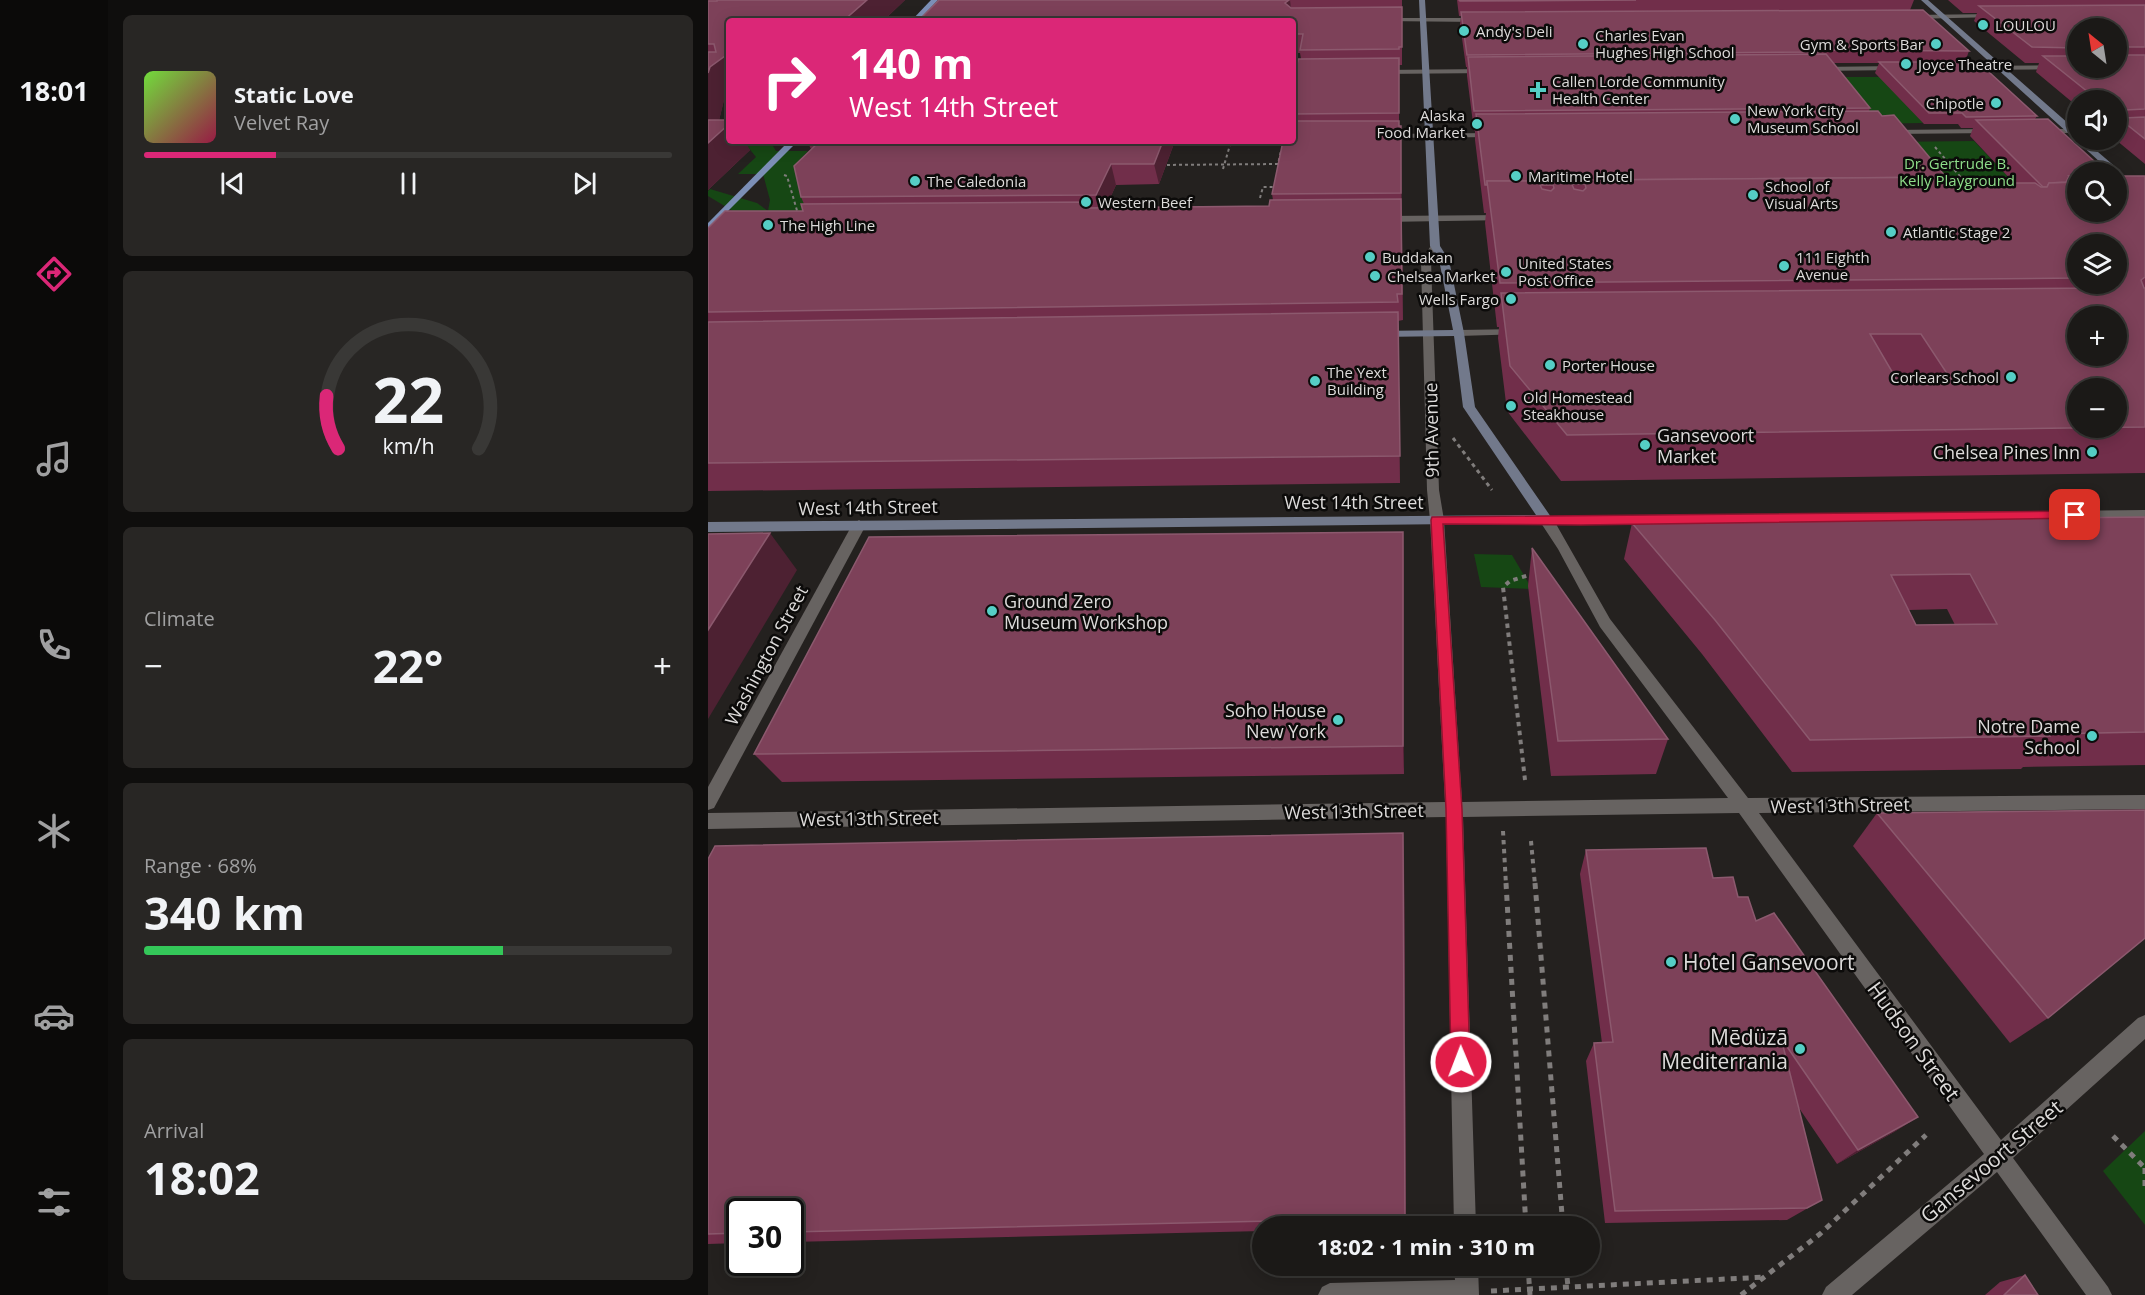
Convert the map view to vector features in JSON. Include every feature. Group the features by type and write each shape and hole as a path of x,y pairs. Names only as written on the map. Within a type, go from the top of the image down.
{"main road":[{"path":"917,18 935,0"},
{"name":"9th Avenue","path":"1422,0 1435,246 1444,260 1459,333 1469,407 1546,520"},
{"path":"1924,0 2067,125"},
{"path":"709,226 791,144"},
{"path":"2092,150 2105,162"},
{"path":"1361,334 1459,333"},
{"name":"West 14th Street","path":"708,527 1546,520"}],"street":[{"path":"1906,17 2009,16"},
{"path":"1373,20 1491,20"},
{"path":"1960,68 2067,67"},
{"path":"1804,69 1900,68"},
{"path":"1370,72 1494,71"},
{"path":"1874,132 2005,131"},
{"path":"2029,131 2067,131"},
{"path":"1370,136 1502,135"},
{"path":"708,141 726,141"},
{"path":"1373,219 1516,218"},
{"path":"709,226 728,224"},
{"name":"9th Avenue","path":"1435,246 1426,261 1433,490 1437,520 1454,809 1465,1216"},
{"path":"1459,333 1536,332"},
{"name":"West 14th Street","path":"1546,520 2145,514"},
{"name":"Hudson Street","path":"1546,520 1564,547 1605,623 1744,807 2100,1295"},
{"name":"Washington Street","path":"708,803 859,525"},
{"name":"West 13th Street","path":"708,821 1454,809 2145,802"},
{"name":"Gansevoort Street","path":"1834,1295 2044,1118 2145,1024"},
{"path":"1330,1295 1466,1293 1466,1276"}],"path":[{"path":"1929,140 1964,181"},
{"path":"1223,170 1230,145"},
{"path":"1158,165 1278,164 1282,145"},
{"path":"1951,166 1992,166"},
{"path":"784,175 787,176 799,214 791,218"},
{"path":"1260,198 1263,187 1287,187"},
{"path":"1451,435 1492,490"},
{"path":"1525,780 1503,587 1509,581 1532,574"},
{"path":"1503,830 1525,1216"},
{"path":"1531,841 1562,1216"},
{"path":"1741,1295 1820,1234 1926,1135"},
{"path":"2113,1136 2145,1168 2145,1189"},
{"path":"1529,1276 1530,1292"},
{"path":"1567,1276 1568,1287"},
{"path":"1466,1293 1530,1292 1568,1287 1766,1277"}],"green space":[{"path":"1823,77 1883,77 1923,123 1859,124"},
{"name":"Dr. Gertrude B. Kelly Playground","path":"1974,141 2017,186 1935,203 1886,142"},
{"name":"The High Line","path":"745,144 772,144 776,151 808,151 794,166 802,175 809,210 708,271 743,217 708,196 710,189 757,203 768,211 770,200 763,174 738,174 756,157"},
{"path":"1474,554 1512,555 1532,589 1481,587"},
{"path":"2145,1131 2145,1225 2103,1171"}],"building":[{"path":"867,0 846,18 726,18 726,55 710,67 708,73 708,52 716,52 714,44 708,44 708,1"},
{"path":"939,0 1289,0 1285,3 1291,8 1402,7 1402,47 1399,49 1300,50 1303,34 1296,34 1296,18 921,18"},
{"path":"1459,0 1636,0 1460,1"},
{"path":"2145,5 2145,47 2127,47 2127,18 2067,18 2067,48 2032,47 1979,6"},
{"path":"1923,10 1969,51 1816,50 1818,52 1467,55 1461,12"},
{"path":"1826,54 1870,108 1474,111 1468,57"},
{"path":"2127,55 2145,55 2145,109 2127,110 2127,90 2086,90 2070,78 2127,78"},
{"path":"2043,56 2067,56 2067,75"},
{"path":"1399,58 1399,113 1296,114 1298,59"},
{"path":"1879,62 1978,62 2037,116 1966,117 1962,113 1929,113"},
{"path":"1878,111 1882,116 1894,115 1946,177 1584,180 1584,184 1572,184 1570,180 1552,181 1552,185 1540,185 1538,181 1487,181 1485,185 1476,114"},
{"path":"2145,117 2145,139 2127,125 2127,118"},
{"path":"2048,119 2067,136 2067,150 2082,150 2095,162 2067,162 2066,182 2049,183 2047,187 2043,187 1976,120"},
{"path":"708,120 726,120 726,127 708,143"},
{"path":"1296,121 1399,121 1399,126 1401,126 1401,193 1272,194 1282,144 1296,144"},
{"path":"817,144 1162,144 1154,164 1111,164 1096,195 801,197 794,166"},
{"path":"2127,176 2145,176 2145,277 2141,280 2145,288 2145,427 2127,427 2127,378 2067,378 2067,428 1567,435 1510,366 1501,293 2067,288 2067,294 2127,294 2127,234 2067,234 2067,278 1500,283 1487,181 1538,181 1542,189 1551,191 1554,188 1552,181 1570,180 1574,189 1583,191 1586,188 1584,180 1964,177 1969,183 2035,183 2041,187 2047,187 2049,183 2067,182 2067,222 2127,222","holes":["1870,334 1921,334 1952,381 1898,382"]},
{"path":"1401,199 1402,294 1397,294 1398,302 708,312 708,228 725,211 803,211 801,204 1091,202 1088,208 1269,206 1270,200"},
{"path":"1398,312 1400,456 708,463 708,322"},
{"path":"2145,517 2145,732 1810,740 1715,620 1632,523","holes":["1970,574 1997,624 1916,625 1891,575"]},
{"path":"1403,532 1403,746 754,754 869,537"},
{"path":"770,533 708,630 708,534"},
{"path":"1532,548 1668,739 1558,741"},
{"path":"2145,810 2145,938 2048,1018 1877,813"},
{"path":"1403,833 1405,1216 1252,1216 1252,1221 804,1232 804,1198 726,1198 726,1233 708,1234 708,859 715,846"},
{"path":"1706,848 1713,878 1733,877 1738,897 1748,897 1756,921 1774,913 1918,1117 1858,1150 1781,1038 1822,1200 1807,1208 1615,1211 1594,1043 1613,1042 1586,850"},
{"path":"2025,1275 2038,1295 2004,1295"}],"place":[{"name":"LOULOU","path":"1983,25"},
{"name":"Andy's Deli","path":"1464,31"},
{"name":"Charles Evan Hughes High School","path":"1583,44"},
{"name":"Gym & Sports Bar","path":"1936,44"},
{"name":"Joyce Theatre","path":"1906,64"},
{"name":"Callen Lorde Community Health Center","path":"1538,90"},
{"name":"Chipotle","path":"1996,103"},
{"name":"New York City Museum School","path":"1735,119"},
{"name":"Alaska Food Market","path":"1477,124"},
{"name":"Maritime Hotel","path":"1516,176"},
{"name":"The Caledonia","path":"915,181"},
{"name":"School of Visual Arts","path":"1753,195"},
{"name":"Western Beef","path":"1086,202"},
{"name":"The High Line","path":"768,225"},
{"name":"Atlantic Stage 2","path":"1891,232"},
{"name":"Buddakan","path":"1370,257"},
{"name":"111 Eighth Avenue","path":"1784,266"},
{"name":"United States Post Office","path":"1506,272"},
{"name":"Chelsea Market","path":"1375,276"},
{"name":"Wells Fargo","path":"1511,299"},
{"name":"Porter House","path":"1550,365"},
{"name":"Corlears School","path":"2011,377"},
{"name":"The Yext Building","path":"1315,381"},
{"name":"Old Homestead Steakhouse","path":"1511,406"},
{"name":"Gansevoort Market","path":"1645,445"},
{"name":"Chelsea Pines Inn","path":"2092,452"},
{"name":"Ground Zero Museum Workshop","path":"992,611"},
{"name":"Soho House New York","path":"1338,720"},
{"name":"Notre Dame School","path":"2092,736"},
{"name":"Hotel Gansevoort","path":"1671,962"},
{"name":"Mēdüzā Mediterrania","path":"1800,1049"}],"route":[{"path":"1461,1062 1454,809 1437,520 1581,521 2075,515"}]}
